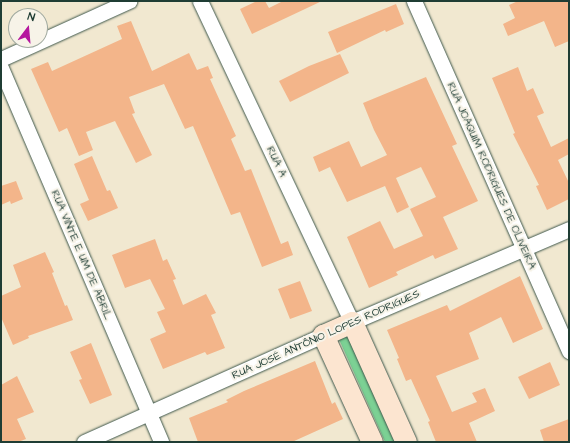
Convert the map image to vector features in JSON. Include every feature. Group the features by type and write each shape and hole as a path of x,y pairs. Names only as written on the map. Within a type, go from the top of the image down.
{"street":[{"path":"1,59 129,1"},
{"name":"RUA A","path":"200,1 352,322"},
{"name":"RUA JOAQUIM RODRIGUES DE OLIVEIRA","path":"414,1 569,351"},
{"name":"RUA VINTE E UM DE ABRIL","path":"1,68 161,442"},
{"name":"RUA JOSÉ ANTÔNIO LOPES RODRIGUES","path":"84,442 352,322 569,229"},
{"path":"352,322 406,442"},
{"path":"323,336 372,442"}],"green space":[{"path":"346,332 396,442 385,442 337,335"}],"building":[{"path":"257,1 265,1 269,8 283,1 322,1 252,34 240,9"},
{"path":"518,1 569,1 569,41 555,47 544,21 508,36 503,24 515,18 509,5"},
{"path":"396,4 404,24 386,32 385,30 337,53 328,32"},
{"path":"131,21 152,71 189,53 197,70 208,66 213,78 210,79 236,136 231,139 245,171 251,169 281,244 288,241 293,255 262,267 240,212 231,215 193,126 185,129 164,84 129,97 135,113 132,114 152,155 136,163 115,121 86,132 93,150 79,156 67,128 59,132 31,69 48,62 52,71 122,39 117,26"},
{"path":"340,54 349,73 290,102 279,81 309,66"},
{"path":"518,67 527,91 533,88 544,113 537,116 551,147 569,138 569,154 558,160 569,183 569,199 547,210 536,186 539,185 513,134 515,133 492,78"},
{"path":"426,77 457,144 452,146 478,201 443,217 458,249 435,259 433,255 396,272 398,275 369,288 347,237 380,221 394,249 423,236 410,209 436,197 421,167 396,178 409,207 397,213 385,186 347,202 330,167 319,172 313,157 349,141 361,167 387,155 374,130 363,103"},
{"path":"92,156 107,191 110,190 118,208 88,221 80,204 89,200 74,164"},
{"path":"16,181 23,199 11,204 10,201 1,205 1,186"},
{"path":"155,239 163,261 167,259 176,279 173,280 183,305 206,294 216,313 211,315 225,348 207,355 205,352 163,369 150,339 166,332 157,312 165,309 150,279 125,288 112,255"},
{"path":"45,252 54,272 52,273 65,306 67,305 73,320 28,336 29,338 13,345 1,317 1,296 21,287 13,265"},
{"path":"520,276 543,329 513,343 501,317 469,333 479,359 436,376 452,412 477,402 472,393 485,388 495,411 469,423 477,442 436,442 428,422 430,421 411,379 406,381 397,359 399,358 387,330 447,305 450,311"},
{"path":"300,281 312,311 290,319 278,289"},
{"path":"91,343 112,395 90,404 79,380 82,379 70,352"},
{"path":"315,361 332,404 335,402 343,419 292,442 198,442 189,418 228,402 226,400 244,391"},
{"path":"550,362 560,385 529,399 518,377"},
{"path":"17,376 34,412 17,419 26,439 18,442 1,442 1,385"},
{"path":"569,419 569,442 544,442 540,430"}]}
